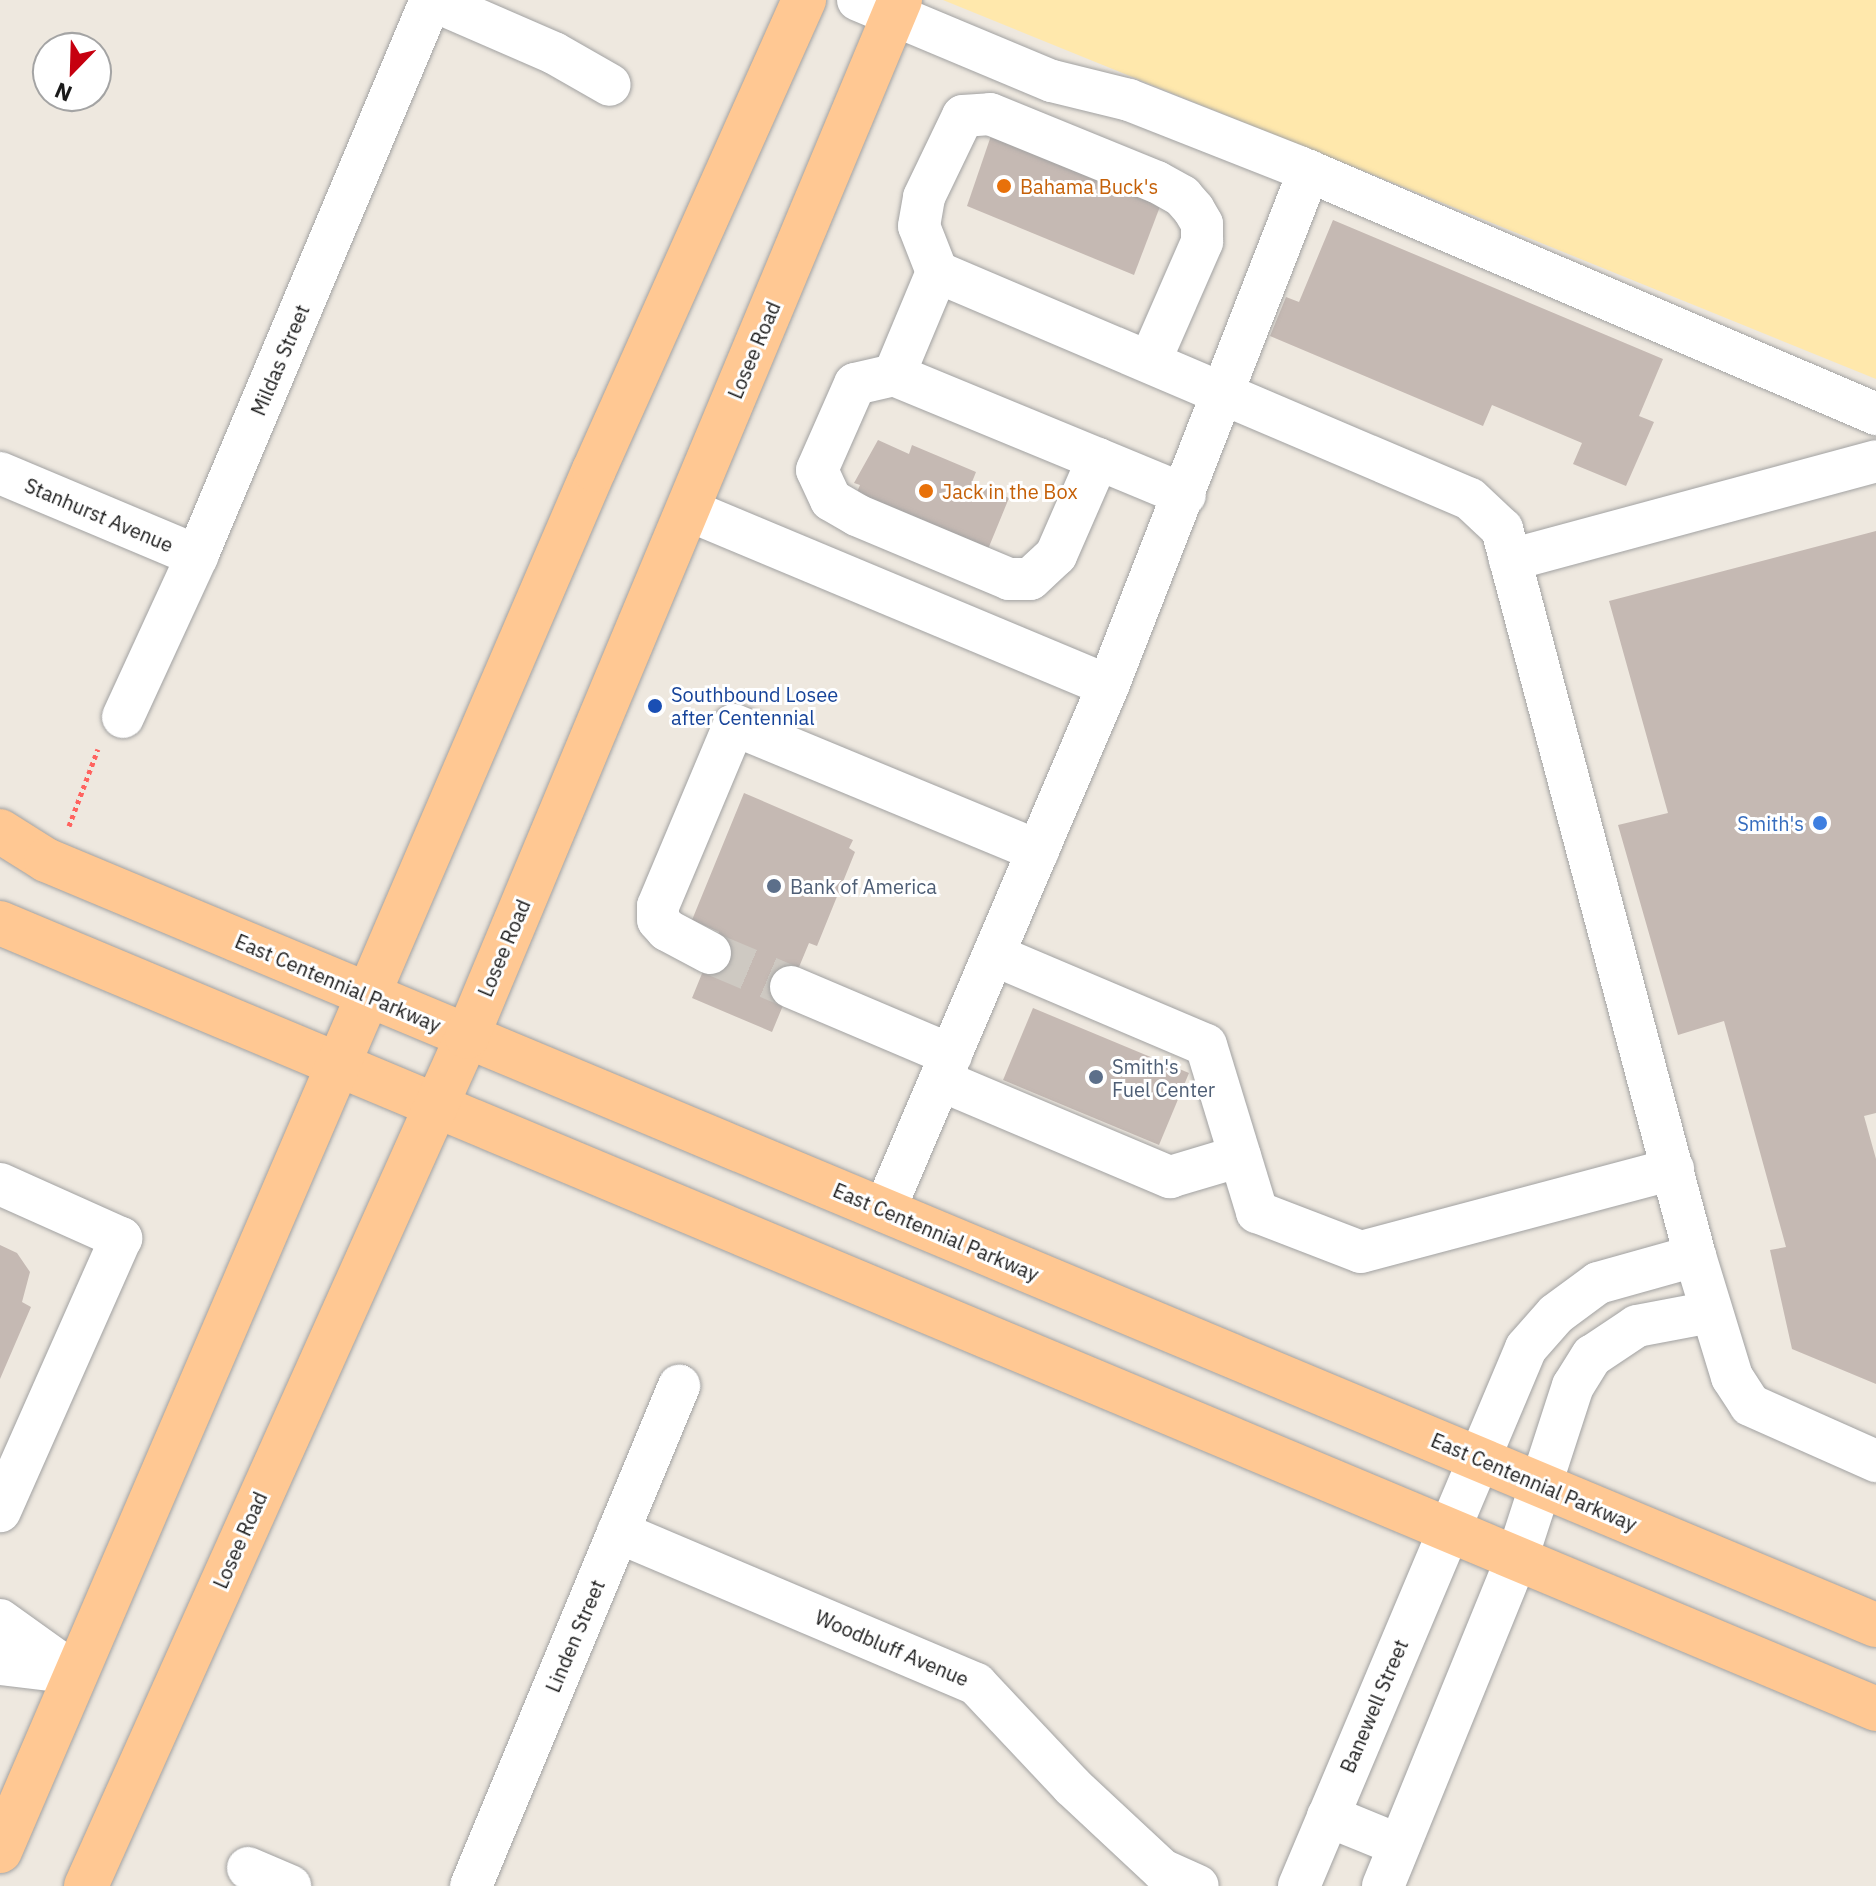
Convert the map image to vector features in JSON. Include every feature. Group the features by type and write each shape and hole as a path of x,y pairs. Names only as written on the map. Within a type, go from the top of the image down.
{"main road":[{"path":"0,1851 336,1063 369,996 594,470 804,0"},
{"name":"Losee Road","path":"86,1886 433,1104 467,1037 688,510 884,5"},
{"name":"East Centennial Parkway","path":"0,831 46,860 1876,1625"},
{"path":"0,923 1449,1527 1876,1709"}],"street":[{"path":"432,0 554,53 610,85"},
{"name":"Mildas Street","path":"123,717 197,556 432,0"},
{"path":"884,5 1052,81 1129,100 1309,171 1876,414"},
{"path":"894,375 937,272 919,226 924,197 963,116 990,114 1157,182 1182,196 1194,210 1202,224 1202,242 1150,361"},
{"path":"884,1211 1108,686 1309,171"},
{"path":"937,272 1225,392 1470,499 1502,529 1695,1256 1732,1377 1750,1405 1876,1461"},
{"path":"1098,459 1045,570 1030,579 1009,579 857,515 831,500 819,483 817,470 855,384 894,375 1098,459 1185,495"},
{"path":"1510,560 1876,461"},
{"name":"Stanhurst Avenue","path":"0,473 197,556"},
{"path":"688,510 1108,686"},
{"path":"710,953 667,930 658,920 658,906 734,725 1038,851"},
{"path":"994,955 1206,1045 1257,1212 1361,1252 1673,1169"},
{"path":"791,987 946,1068 1170,1177 1240,1156"},
{"path":"0,1184 121,1238 0,1511"},
{"name":"Banewell Street","path":"1299,1886 1526,1348 1556,1314 1598,1283 1695,1256"},
{"path":"1383,1886 1517,1558 1538,1484 1573,1386 1592,1356 1637,1326 1711,1312"},
{"name":"Linden Street","path":"471,1886 679,1386"},
{"name":"Woodbluff Avenue","path":"618,1532 976,1684 1072,1786 1162,1870 1198,1886"},
{"path":"0,1620 74,1673"},
{"path":"0,1664 74,1673"},
{"path":"1328,1816 1399,1845"},
{"path":"248,1868 290,1886"}],"path":[{"path":"46,860 68,830 101,741 123,717"}],"sand":[{"path":"943,0 1876,0 1876,379"}],"building":[{"path":"995,124 1164,196 1134,275 967,206"},
{"path":"1333,220 1663,359 1639,416 1654,422 1626,486 1573,464 1582,443 1492,405 1483,426 1270,336 1286,297 1299,302"},
{"name":"Jack in the Box","path":"878,440 909,454 912,445 976,472 972,482 1009,498 986,554 854,499 860,485 854,483"},
{"path":"1876,531 1876,1113 1864,1116 1876,1159 1876,1384 1792,1349 1770,1250 1786,1247 1724,1021 1678,1035 1618,825 1668,813 1609,601"},
{"name":"Bank of America","path":"744,793 853,840 849,848 855,852 817,946 809,943 772,1032 692,998 719,932 692,920"},
{"name":"Smith's Fuel Center","path":"1033,1008 1189,1073 1159,1145 1003,1080"},
{"path":"0,1245 17,1253 30,1272 22,1302 31,1307 0,1379"}],"tunnel":[{"path":"710,953 791,987"}],"place":[{"name":"Bahama Buck's","path":"1004,186"},
{"name":"Jack in the Box","path":"926,491"},
{"name":"Southbound Losee after Centennial","path":"655,706"},
{"name":"Smith's","path":"1820,823"},
{"name":"Bank of America","path":"774,886"},
{"name":"Smith's Fuel Center","path":"1096,1077"}]}
